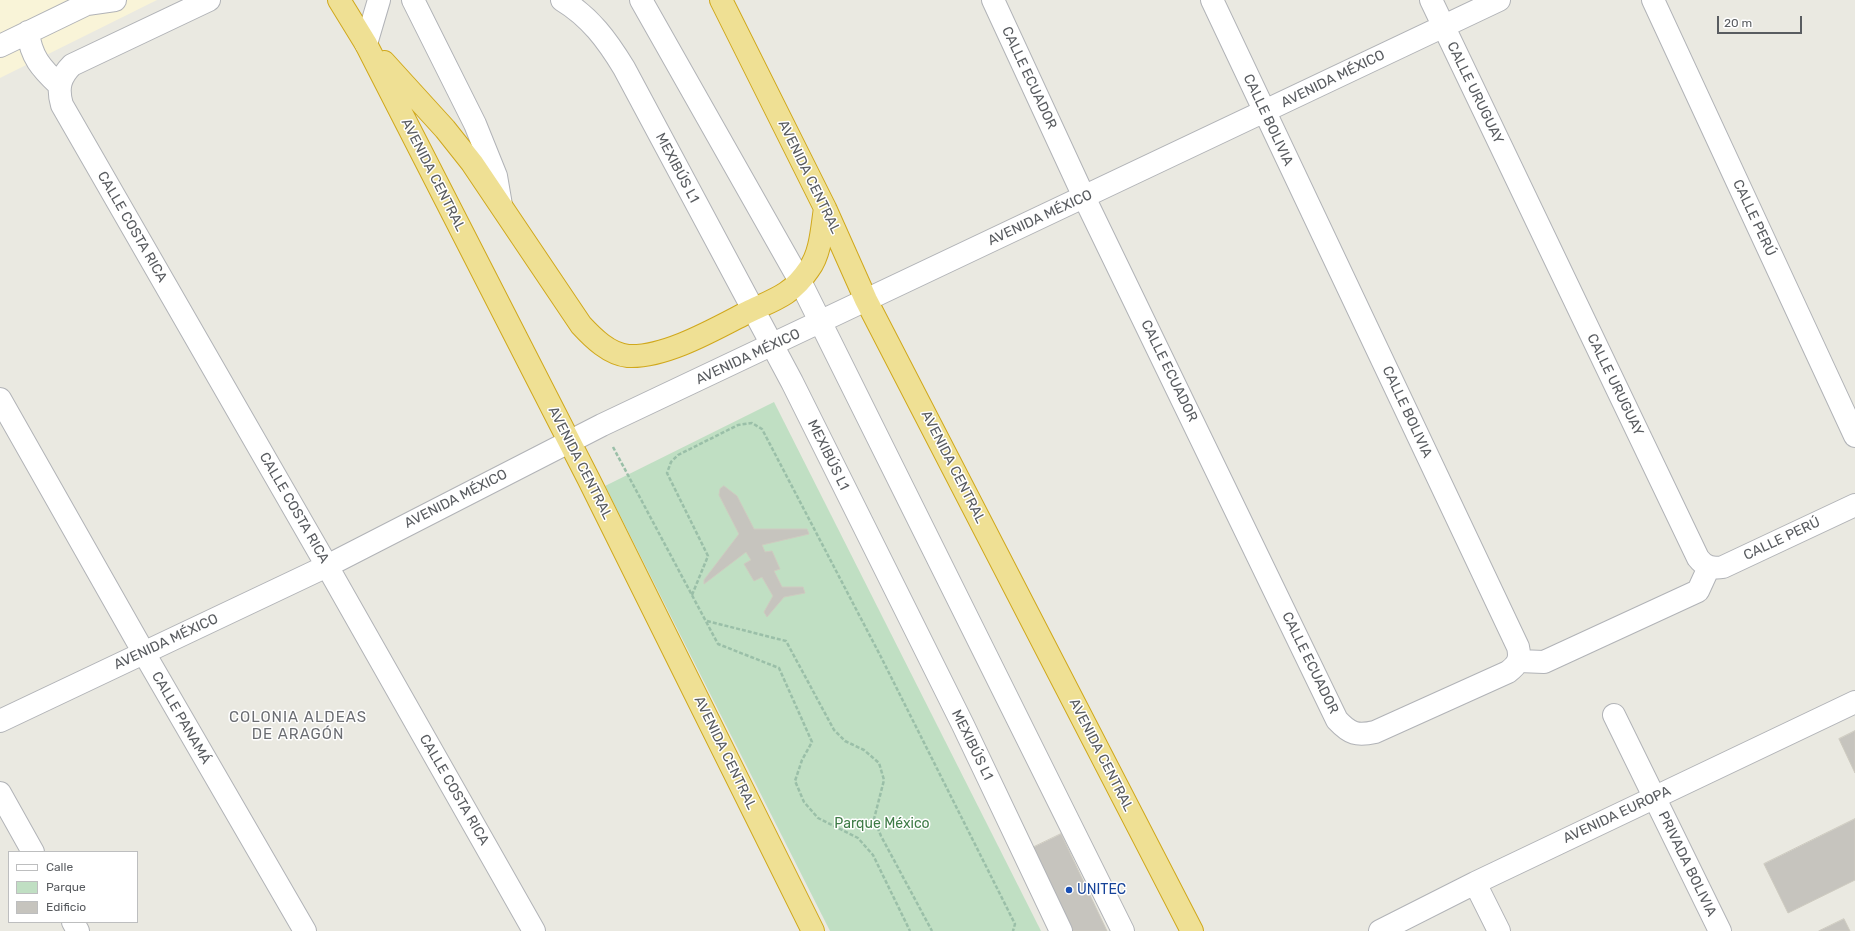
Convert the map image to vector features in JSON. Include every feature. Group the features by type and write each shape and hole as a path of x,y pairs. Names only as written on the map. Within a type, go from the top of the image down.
{"highway":[{"name":"AVENIDA CENTRAL","path":"339,0 366,44 569,441 813,931"},
{"name":"AVENIDA CENTRAL","path":"721,0 825,208 866,300 1192,931"},
{"path":"366,44 445,129 472,163 581,325 593,338 606,348 627,356 647,355 665,350 704,334 787,292 800,281 810,268 815,255 825,208"}],"street":[{"path":"0,46 91,2 115,0"},
{"path":"28,32 30,47 37,63 59,85 65,72 72,65 209,0"},
{"path":"366,44 379,0"},
{"path":"413,0 475,124 496,176 501,205"},
{"name":"MEXIBÚS L1","path":"562,0 577,10 594,25 610,44 624,68 771,346 792,382 959,718 1061,931"},
{"path":"641,0 800,281 1123,931"},
{"name":"CALLE ECUADOR","path":"993,0 1084,197 1337,720 1346,729 1355,734 1376,732 1508,672 1519,661"},
{"name":"CALLE BOLIVIA","path":"1212,0 1518,648 1520,655 1519,661"},
{"name":"CALLE URUGUAY","path":"1431,0 1698,558 1702,564 1709,567"},
{"name":"AVENIDA MÉXICO","path":"0,721 327,566 602,425 1499,0"},
{"name":"CALLE PERÚ","path":"1653,0 1855,436"},
{"name":"CALLE COSTA RICA","path":"59,85 58,93 62,104 534,931"},
{"name":"CALLE PANAMÁ","path":"0,400 305,931"},
{"name":"CALLE PERÚ","path":"1709,567 1716,569 1723,567 1855,505"},
{"path":"1519,661 1544,662 1698,591 1709,567"},
{"name":"AVENIDA EUROPA","path":"1380,931 1475,883 1855,702"},
{"path":"1614,715 1655,797"},
{"path":"0,793 33,851"},
{"name":"PRIVADA BOLIVIA","path":"1655,797 1720,931"},
{"path":"1475,883 1499,931"}],"path":[{"path":"692,595 708,556 666,473 671,462 678,455 738,425 752,422 762,429 884,662 1014,924 1013,931"},
{"path":"602,425 718,644 779,668 812,742 802,760 795,781 804,802 818,818 858,838 873,855 910,931"},
{"path":"706,621 786,641 834,730 846,741 864,750 879,763 884,780 874,819 881,836 932,931"}],"shaded area":[{"path":"0,0 157,0 0,78"}],"green space":[{"name":"Parque México","path":"774,402 1041,931 830,931 605,486"}],"building":[{"path":"724,486 737,496 754,529 807,529 809,534 762,545 765,552 772,551 780,569 774,571 782,587 803,587 805,593 784,597 767,617 764,612 773,596 762,577 754,581 744,564 751,560 746,552 704,584 704,580 739,534 719,495 720,489"},
{"path":"1855,731 1855,773 1839,739"},
{"path":"1855,819 1855,880 1788,913 1764,864"},
{"name":"UNITEC","path":"1061,834 1107,931 1071,931 1030,849"},
{"path":"1844,919 1850,931 1819,931"}],"place":[{"name":"UNITEC","path":"1069,890"}],"district":[{"name":"COLONIA ALDEAS DE ARAGÓN","path":"298,726"}]}
